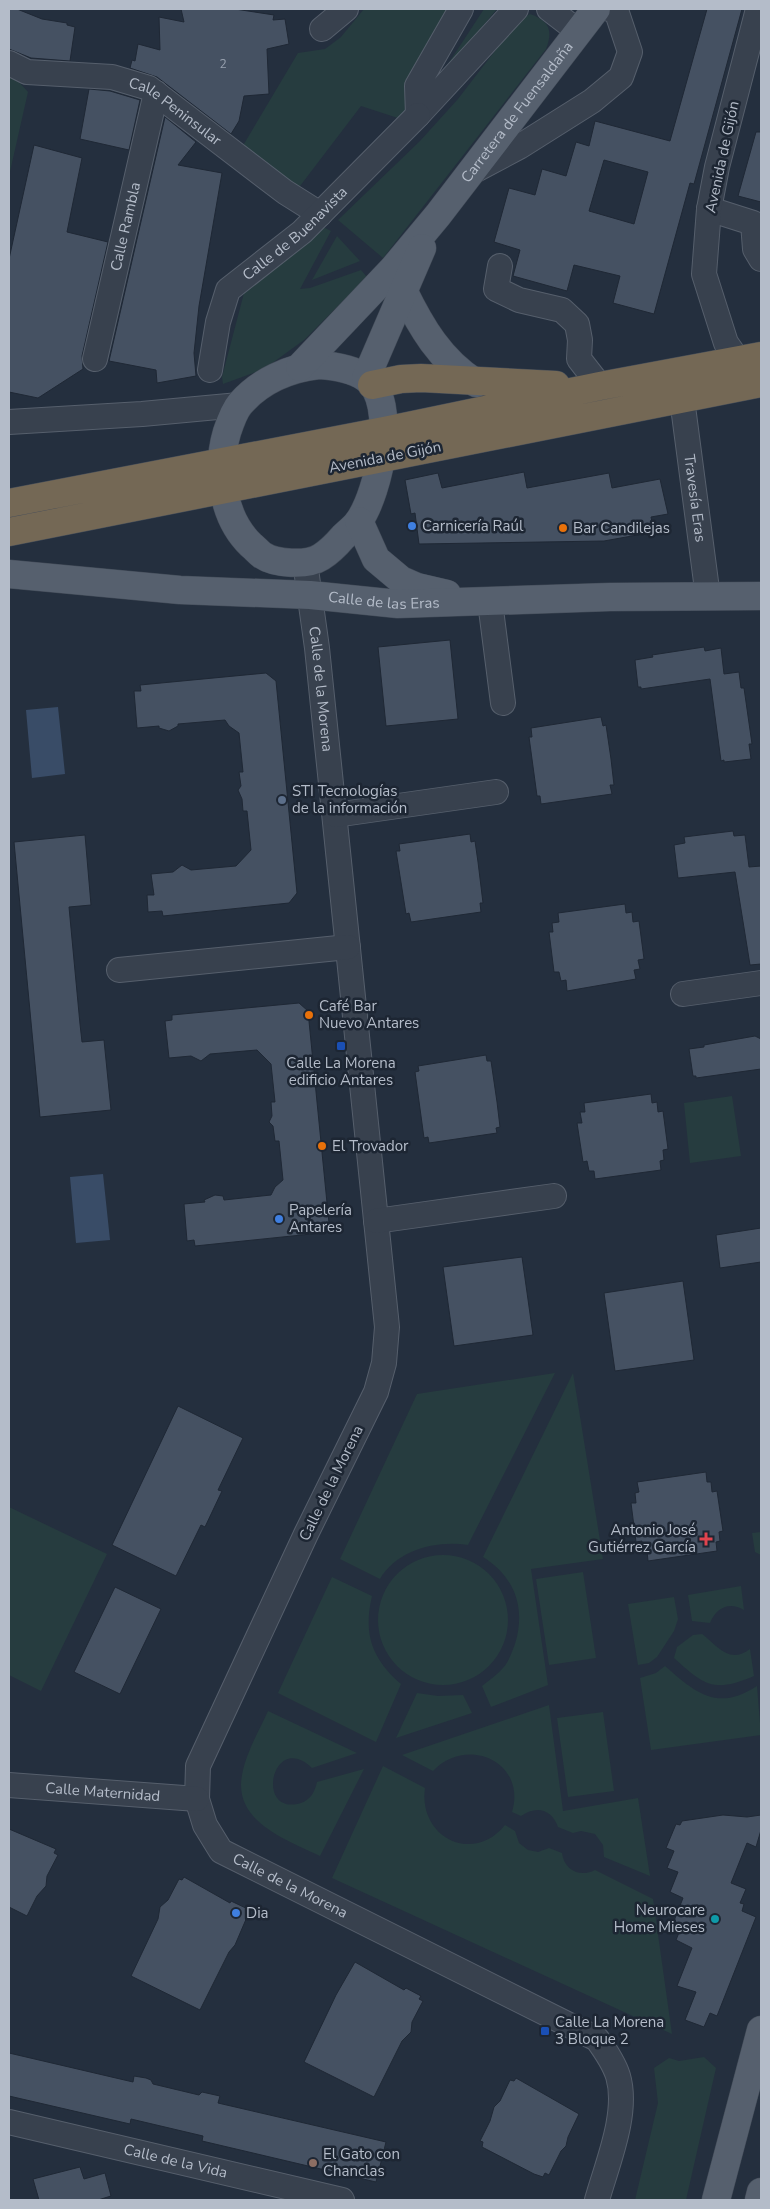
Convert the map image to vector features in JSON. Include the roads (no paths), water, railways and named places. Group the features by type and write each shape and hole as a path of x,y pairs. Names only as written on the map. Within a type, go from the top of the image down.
{"highway":[{"name":"Avenida de Gijón","path":"9,503 750,358"},
{"path":"369,382 421,378 476,382 600,386"},
{"name":"Avenida de Gijón","path":"9,532 761,383"}],"main road":[{"name":"Carretera de Fuensaldaña","path":"438,215 596,9"},
{"path":"369,382 403,290 438,215"},
{"path":"300,366 393,269 438,215"},
{"path":"403,290 429,339 458,372 476,382"},
{"path":"300,366 334,366 369,382 383,409 384,431 373,488 359,521 320,558 297,563 263,556 246,539 230,514 223,489 222,461 230,423 239,405 276,376 300,366"},
{"path":"359,521 376,559 401,580 417,586 487,602"},
{"path":"258,593 297,563"},
{"name":"Calle de las Eras","path":"9,574 180,590 310,595 398,604 610,597 761,596"},
{"path":"716,2200 761,2030"},
{"path":"759,2200 761,2192"}],"street":[{"path":"325,19 346,9"},
{"path":"418,114 417,86 461,9"},
{"name":"Calle de Buenavista","path":"210,370 218,322 228,290 272,257 320,214 418,114 516,9"},
{"path":"549,9 579,32"},
{"path":"470,173 519,148 576,112 621,77 630,52 617,13 610,9"},
{"name":"Avenida de Gijón","path":"750,358 726,343 704,274 710,209 717,167 758,9"},
{"name":"Calle Peninsular","path":"9,63 27,72 112,77 149,88 285,192 320,214"},
{"name":"Calle Rambla","path":"95,359 156,93"},
{"path":"710,209 753,223 755,249 761,259"},
{"path":"500,266 496,290 519,300 562,310 577,324 580,340 579,359 600,386"},
{"name":"Travesía Eras","path":"682,399 708,596"},
{"path":"9,422 142,414 239,405"},
{"name":"Calle de la Morena","path":"297,563 310,595 335,815 387,1327 384,1363 376,1392 318,1508 212,1732 198,1766 197,1799 205,1825 221,1851 597,2039 610,2057 618,2076 622,2104 598,2200"},
{"path":"487,602 503,703"},
{"path":"335,815 496,792"},
{"path":"119,970 348,946"},
{"path":"683,994 761,983"},
{"path":"376,1220 554,1196"},
{"name":"Calle Maternidad","path":"9,1786 197,1799"},
{"name":"Calle de la Vida","path":"9,2122 342,2200"}],"water":[{"path":"58,707 65,774 32,778 26,710"},
{"path":"103,1174 110,1240 76,1243 70,1177"}],"place":[{"name":"Carnicería Raúl","path":"412,526"},
{"name":"Bar Candilejas","path":"563,528"},
{"name":"STI Tecnologías de la información","path":"282,800"},
{"name":"Café Bar Nuevo Antares","path":"309,1015"},
{"name":"Calle La Morena edificio Antares","path":"341,1046"},
{"name":"El Trovador","path":"322,1146"},
{"name":"Papelería Antares","path":"279,1219"},
{"name":"Antonio José Gutiérrez García","path":"706,1539"},
{"name":"Dia","path":"236,1913"},
{"name":"Neurocare Home Mieses","path":"715,1919"},
{"name":"Calle La Morena 3 Bloque 2","path":"545,2031"},
{"name":"El Gato con Chanclas","path":"313,2163"}]}
